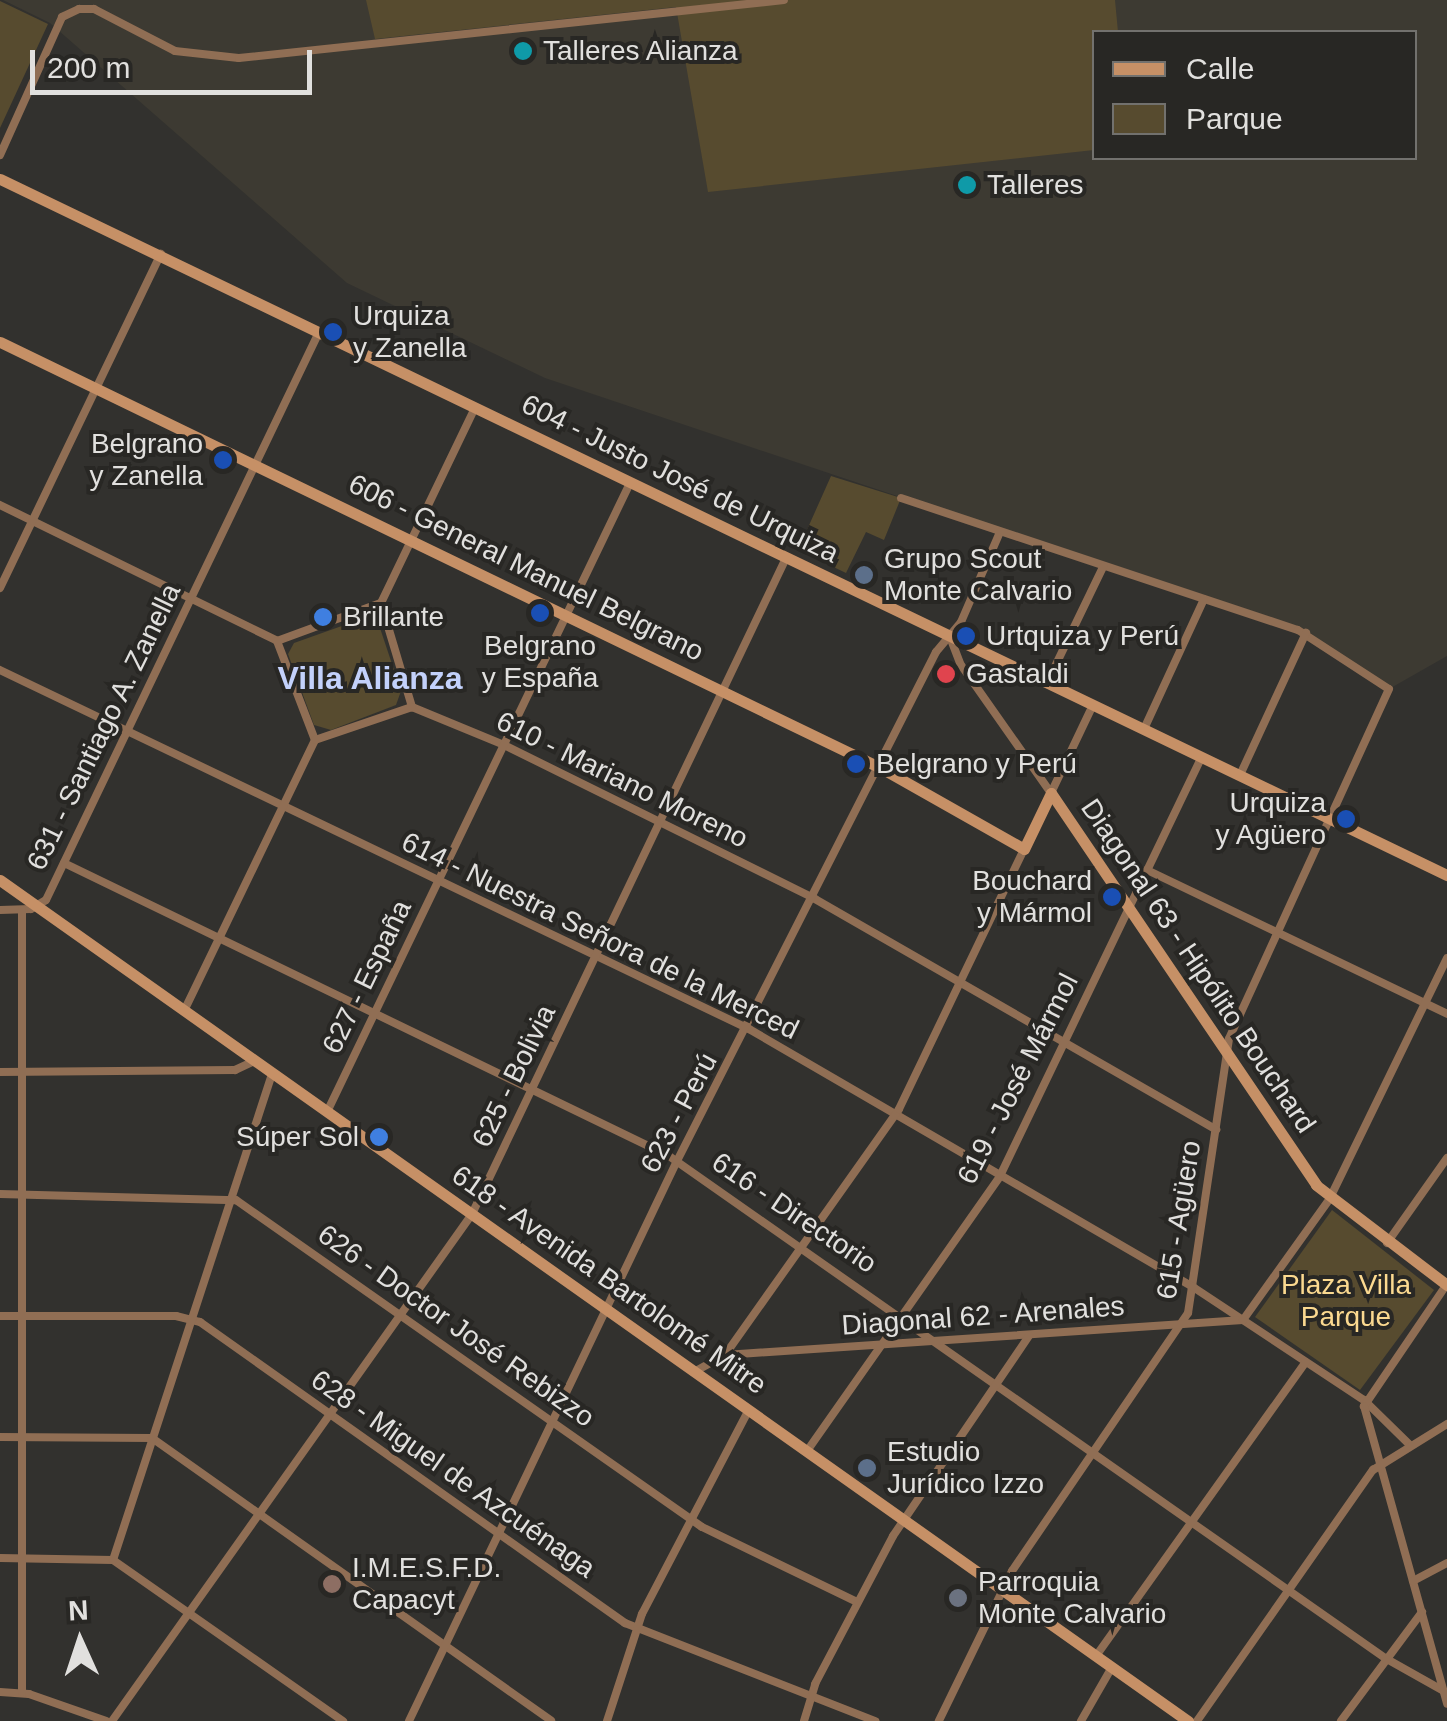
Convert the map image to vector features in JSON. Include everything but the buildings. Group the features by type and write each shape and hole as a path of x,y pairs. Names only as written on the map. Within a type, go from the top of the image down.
{"main road":[{"name":"604 - Justo José de Urquiza","path":"1,181 161,254 1447,875"},
{"name":"606 - General Manuel Belgrano","path":"0,342 881,768 1024,849"},
{"path":"1024,849 1051,793"},
{"name":"Diagonal 63 - Hipólito Bouchard","path":"1051,793 1329,1200 1447,1285"},
{"name":"618 - Avenida Bartolomé Mitre","path":"0,880 1188,1721"}],"street":[{"path":"0,155 66,13 87,8 174,51 239,58 784,0"},
{"path":"0,588 161,254"},
{"name":"631 - Santiago A. Zanella","path":"0,910 38,907 64,863 318,332"},
{"path":"184,1011 315,740 412,707 382,603 475,408"},
{"name":"627 - España","path":"328,1112 630,483"},
{"path":"901,498 1306,634 1240,775"},
{"path":"0,505 278,641 315,740"},
{"name":"623 - Perú","path":"409,1721 677,1161 749,1029 936,652 950,636 1000,532"},
{"name":"625 - Bolivia","path":"109,1721 262,1516 472,1214 726,692 786,558"},
{"path":"1047,684 1102,567"},
{"path":"1144,730 1204,599"},
{"path":"278,641 382,603"},
{"name":"615 - Agüero","path":"939,1721 1003,1592 1184,1323 1193,1287 1226,1051 1333,821 1389,689 1306,634"},
{"name":"Diagonal 63 - Hipólito Bouchard","path":"950,636 961,666 1051,793"},
{"name":"614 - Nuestra Señora de la Merced","path":"0,670 749,1029 1193,1287 1364,1400 1409,1444"},
{"path":"1051,793 1093,705"},
{"name":"610 - Mariano Moreno","path":"412,707 504,745 815,899 1216,1130"},
{"name":"619 - José Mármol","path":"808,1451 1000,1176 1202,757"},
{"path":"694,1372 725,1355 894,1116 1024,849"},
{"name":"616 - Directorio","path":"64,863 220,935 677,1161 904,1315 1385,1658 1446,1693"},
{"path":"1147,870 1447,1014"},
{"path":"22,910 22,1692"},
{"path":"1243,1320 1329,1200 1447,958"},
{"path":"0,1072 235,1070 254,1061"},
{"path":"113,1560 272,1074"},
{"path":"1387,1243 1447,1158"},
{"path":"0,1194 230,1197"},
{"name":"626 - Doctor José Rebizzo","path":"230,1197 688,1518 857,1602"},
{"path":"1447,1285 1364,1400 1447,1704"},
{"path":"0,1316 190,1318"},
{"name":"628 - Miguel de Azcuénaga","path":"190,1318 636,1628 875,1721"},
{"name":"Diagonal 62 - Arenales","path":"725,1355 1243,1320"},
{"path":"804,1721 810,1698 857,1602 903,1520 1000,1384 1029,1336"},
{"path":"1096,1656 1306,1362"},
{"path":"608,1721 636,1628 688,1518 750,1409"},
{"path":"1197,1721 1379,1464 1447,1424"},
{"path":"0,1437 152,1438 551,1721"},
{"path":"0,1558 113,1560 342,1721"},
{"path":"1413,1581 1447,1563"},
{"path":"1341,1721 1422,1612"},
{"path":"1080,1721 1112,1668"},
{"path":"0,1692 22,1692 109,1721"},
{"path":"65,1721 69,1708"}],"shaded area":[{"path":"3,0 1447,0 1447,656 1389,689 1306,633 545,378 347,283 50,23"}],"green space":[{"path":"366,0 1115,0 1118,30 1092,30 1092,150 708,192 676,7 375,39"},
{"path":"0,1 48,24 0,128"},
{"path":"831,476 901,498 884,540 866,532 846,573 798,550"},
{"path":"367,617 378,622 401,691 396,705 331,730 314,725 288,654 294,643"},
{"name":"Plaza Villa Parque","path":"1332,1210 1434,1290 1360,1390 1255,1317"}],"place":[{"name":"Talleres Alianza","path":"523,51"},
{"name":"Talleres","path":"967,185"},
{"name":"Urquiza y Zanella","path":"333,332"},
{"name":"Belgrano y Zanella","path":"223,460"},
{"name":"Grupo Scout Monte Calvario","path":"864,575"},
{"name":"Belgrano y España","path":"540,613"},
{"name":"Brillante","path":"323,617"},
{"name":"Urtquiza y Perú","path":"966,636"},
{"name":"Gastaldi","path":"946,674"},
{"name":"Belgrano y Perú","path":"856,764"},
{"name":"Urquiza y Agüero","path":"1346,819"},
{"name":"Bouchard y Mármol","path":"1112,897"},
{"name":"Súper Sol","path":"379,1137"},
{"name":"Estudio Jurídico Izzo","path":"867,1468"},
{"name":"I.M.E.S.F.D. Capacyt","path":"332,1584"},
{"name":"Parroquia Monte Calvario","path":"958,1598"}],"district":[{"name":"Villa Alianza","path":"370,678"}]}
